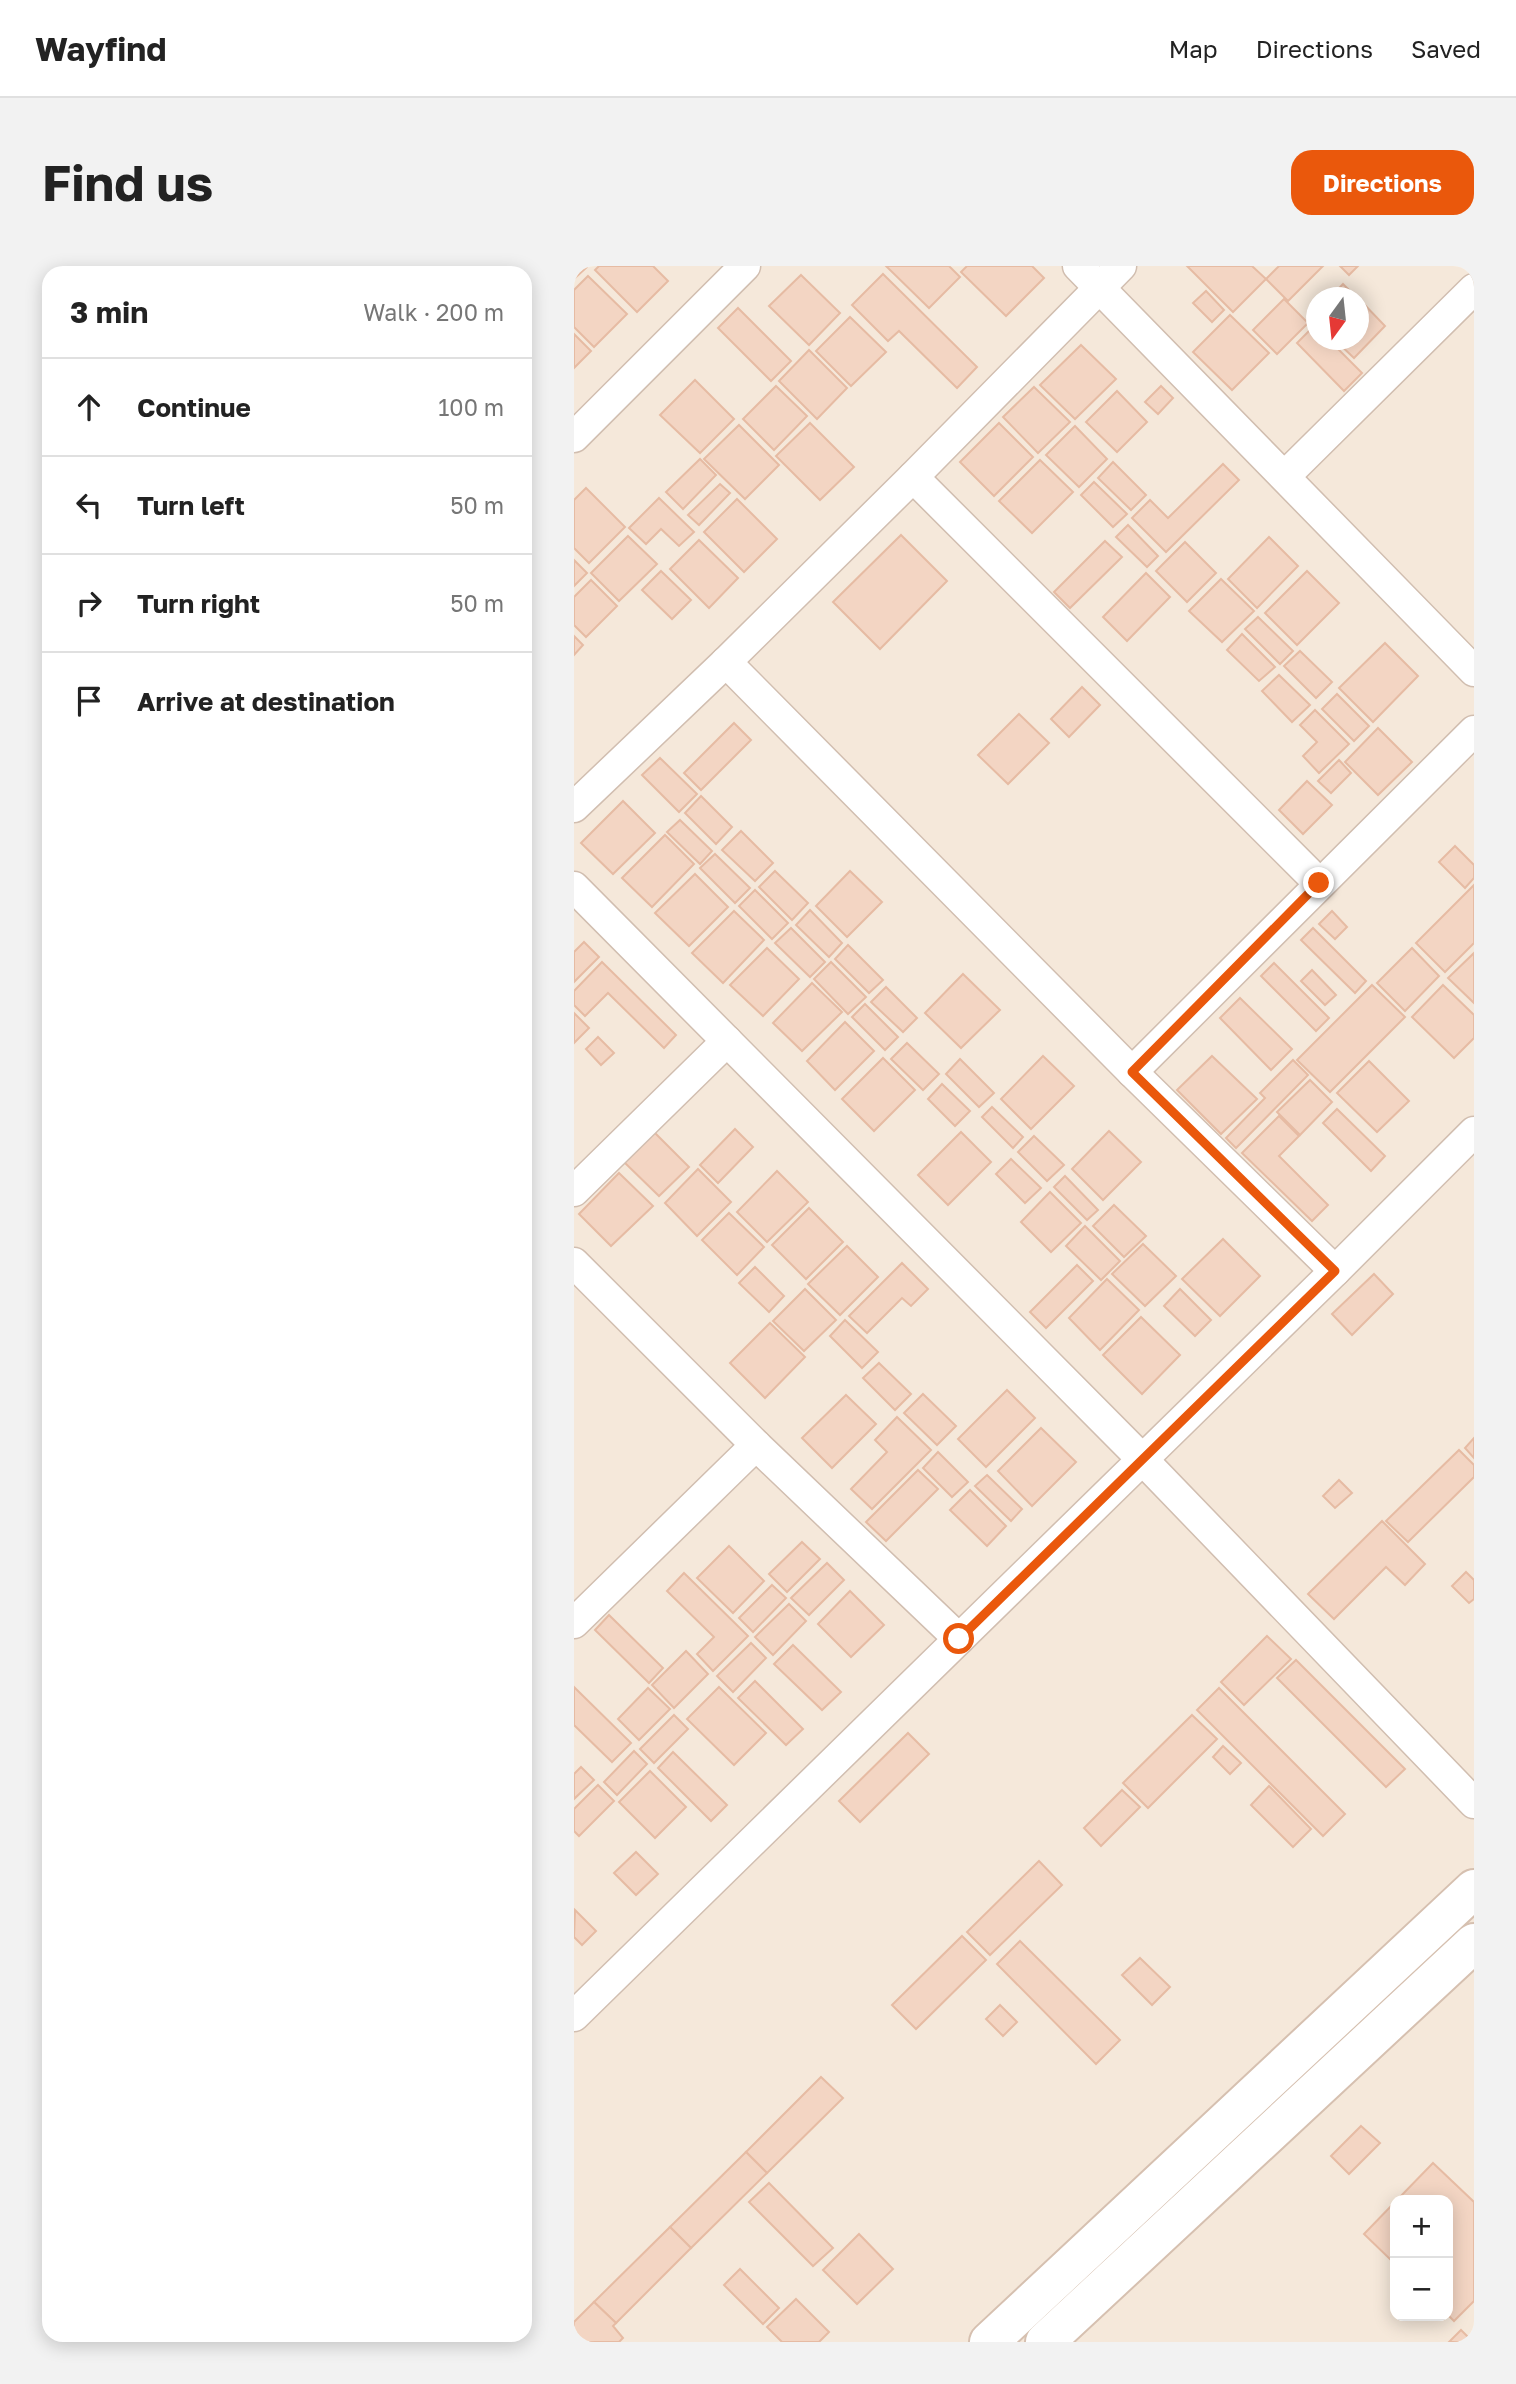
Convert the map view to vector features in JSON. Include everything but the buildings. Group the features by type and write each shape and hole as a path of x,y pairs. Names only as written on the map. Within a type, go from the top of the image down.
{"main road":[{"path":"989,2342 1474,1889"},
{"path":"1045,2342 1474,1942"}],"street":[{"path":"574,437 745,266"},
{"path":"1079,266 1474,671"},
{"path":"574,807 726,662 1121,266"},
{"path":"1285,476 1474,289"},
{"path":"913,477 1319,883"},
{"path":"726,662 1132,1072 1335,1271"},
{"path":"1132,1072 1474,731"},
{"path":"574,887 1143,1460 1474,1803"},
{"path":"574,1191 727,1041"},
{"path":"574,2016 1474,1132"},
{"path":"574,1263 756,1445 959,1639"},
{"path":"574,1623 756,1445"}],"shaded area":[{"path":"574,266 1474,266 1474,2342 574,2342"}],"route":[{"path":"959,1639 1335,1271 1132,1072 1319,883"}]}
